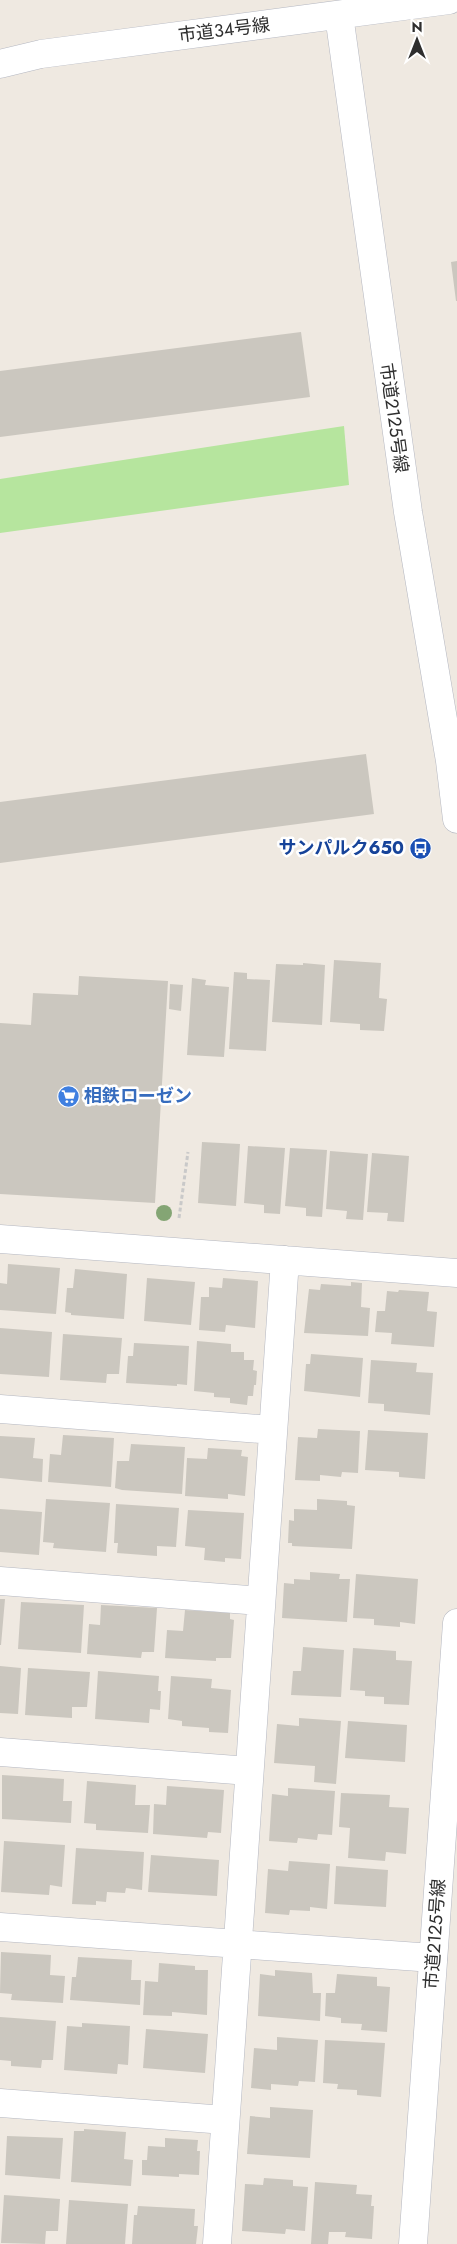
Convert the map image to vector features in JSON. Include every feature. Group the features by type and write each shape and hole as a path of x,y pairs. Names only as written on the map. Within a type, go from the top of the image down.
{"street":[{"name":"市道34号線","path":"0,64 41,54 449,0"},
{"name":"市道2125号線","path":"339,15 406,502 450,761 457,819"},
{"path":"0,1239 457,1273"},
{"path":"217,2244 285,1260"},
{"path":"0,1409 273,1430"},
{"path":"0,1581 261,1600"},
{"name":"市道2125号線","path":"413,2244 433,1958 449,1839 457,1623"},
{"path":"0,1752 249,1771"},
{"path":"0,1926 433,1958"},
{"path":"0,2103 226,2120"}],"path":[{"path":"180,1207 188,1152"}],"green space":[{"path":"344,426 349,485 0,533 0,479"}],"building":[{"path":"457,261 457,301 456,301 451,262"},
{"path":"301,332 310,397 0,437 0,371"},
{"path":"366,754 374,814 0,863 0,802"},
{"path":"334,960 381,963 379,998 387,999 384,1031 360,1030 360,1024 330,1022"},
{"path":"303,963 325,965 322,1025 272,1022 276,964 303,965"},
{"path":"234,972 247,973 247,979 270,980 266,1051 229,1049"},
{"path":"79,976 168,981 155,1203 0,1194 0,1023 31,1025 33,993 78,995"},
{"path":"192,978 206,980 205,985 229,987 224,1057 187,1055"},
{"path":"170,984 183,985 181,1011 169,1009"},
{"path":"202,1142 240,1144 236,1206 198,1203"},
{"path":"248,1146 285,1148 280,1214 264,1213 264,1205 244,1203"},
{"path":"290,1148 327,1150 322,1217 306,1216 306,1208 285,1206"},
{"path":"330,1151 368,1154 363,1220 346,1219 347,1211 326,1209"},
{"path":"372,1153 409,1156 404,1222 387,1221 388,1213 367,1212"},
{"path":"8,1264 60,1268 56,1314 0,1310 0,1283 7,1284"},
{"path":"75,1269 127,1274 124,1319 71,1315 71,1313 65,1312 67,1288 73,1288"},
{"path":"147,1278 195,1282 191,1325 144,1321"},
{"path":"223,1278 258,1281 255,1328 226,1325 225,1332 199,1330 201,1297 209,1297 209,1287 222,1288"},
{"path":"351,1282 362,1283 361,1307 370,1308 368,1336 304,1333 309,1289 320,1290 321,1284 351,1286"},
{"path":"399,1290 429,1292 427,1311 437,1312 434,1347 391,1344 392,1333 375,1332 377,1311 385,1311 387,1291 398,1292"},
{"path":"0,1328 52,1332 49,1377 0,1374"},
{"path":"63,1334 122,1338 119,1374 107,1374 106,1383 60,1380"},
{"path":"197,1341 231,1344 231,1352 244,1352 244,1360 254,1360 253,1370 257,1371 256,1385 254,1385 253,1396 248,1396 247,1405 230,1403 230,1398 214,1397 214,1393 194,1391"},
{"path":"134,1343 189,1346 187,1385 126,1383 128,1356 133,1356"},
{"path":"311,1354 363,1358 360,1397 304,1391 306,1364 310,1364"},
{"path":"371,1360 417,1363 416,1372 433,1373 430,1415 384,1411 384,1404 368,1403"},
{"path":"318,1429 360,1431 358,1473 342,1472 341,1477 320,1475 320,1481 295,1480 298,1437 317,1438"},
{"path":"368,1430 428,1433 425,1479 399,1477 399,1472 365,1470"},
{"path":"63,1435 114,1438 111,1487 48,1482 50,1454 61,1455"},
{"path":"0,1436 35,1438 33,1458 43,1459 42,1482 0,1478"},
{"path":"131,1444 185,1447 182,1494 115,1488 117,1461 129,1461"},
{"path":"208,1448 242,1450 241,1456 248,1457 245,1496 228,1494 228,1499 185,1496 187,1458 207,1459"},
{"path":"46,1499 110,1503 106,1552 53,1548 54,1543 43,1542"},
{"path":"317,1499 347,1501 347,1505 355,1506 352,1549 292,1546 292,1543 288,1543 289,1520 294,1521 294,1509 317,1510"},
{"path":"116,1504 179,1508 176,1547 157,1546 157,1556 117,1553 118,1543 114,1543"},
{"path":"0,1509 42,1512 39,1555 0,1552"},
{"path":"188,1510 244,1513 241,1559 225,1558 225,1562 204,1560 205,1548 185,1546"},
{"path":"310,1572 340,1574 339,1579 350,1579 347,1622 282,1618 284,1583 294,1584 294,1579 310,1580"},
{"path":"356,1574 418,1579 415,1624 400,1622 400,1627 374,1625 374,1619 353,1618"},
{"path":"0,1599 5,1599 1,1645 0,1645"},
{"path":"21,1602 84,1605 81,1653 18,1649"},
{"path":"101,1605 157,1608 154,1652 142,1652 141,1658 87,1654 89,1624 100,1625"},
{"path":"185,1610 230,1613 230,1619 234,1620 231,1658 216,1658 216,1661 165,1658 167,1630 183,1631"},
{"path":"303,1647 344,1650 341,1697 291,1695 293,1671 301,1671"},
{"path":"353,1648 396,1651 396,1660 412,1661 409,1705 384,1704 384,1697 365,1696 365,1691 350,1690"},
{"path":"0,1666 21,1668 18,1714 0,1713"},
{"path":"28,1668 90,1672 87,1707 72,1707 72,1718 25,1715"},
{"path":"98,1671 159,1676 158,1691 161,1691 160,1710 150,1709 149,1723 95,1719"},
{"path":"171,1676 212,1679 211,1688 231,1690 228,1733 209,1732 209,1728 182,1726 182,1721 168,1719"},
{"path":"299,1718 341,1721 336,1784 314,1782 315,1766 274,1763 277,1724 299,1726"},
{"path":"348,1721 407,1725 405,1762 345,1758"},
{"path":"2,1775 64,1779 63,1801 72,1801 71,1823 2,1819"},
{"path":"87,1781 136,1785 135,1805 150,1805 148,1833 96,1830 96,1824 84,1823"},
{"path":"167,1786 224,1790 221,1833 208,1832 207,1838 153,1834 154,1804 166,1805"},
{"path":"288,1788 335,1791 332,1835 318,1834 317,1840 298,1838 297,1843 269,1841 272,1794 288,1796"},
{"path":"341,1793 390,1795 389,1807 409,1808 406,1854 386,1852 385,1861 348,1858 350,1828 339,1827"},
{"path":"4,1841 65,1845 62,1887 50,1885 49,1895 1,1892"},
{"path":"76,1848 144,1852 142,1890 126,1888 125,1893 107,1892 106,1902 96,1901 96,1905 72,1904"},
{"path":"151,1855 219,1860 217,1896 148,1892"},
{"path":"289,1861 330,1864 327,1909 310,1907 310,1911 290,1910 289,1915 265,1913 268,1869 288,1871"},
{"path":"336,1866 388,1870 386,1907 334,1904"},
{"path":"1,1952 51,1955 50,1975 65,1976 63,2003 11,2000 12,1994 0,1993"},
{"path":"78,1957 132,1960 131,1980 141,1980 140,2005 70,2000 72,1977 76,1977"},
{"path":"159,1963 195,1966 195,1970 208,1970 207,2015 172,2012 172,2016 143,2015 145,1981 158,1982"},
{"path":"275,1970 312,1973 313,1993 321,1993 320,2021 258,2016 260,1974 275,1976"},
{"path":"337,1974 377,1977 377,1986 390,1987 387,2032 361,2030 362,2024 341,2023 341,2018 325,2016 326,1993 335,1993"},
{"path":"0,2017 56,2021 53,2060 42,2060 41,2068 11,2066 11,2061 0,2060"},
{"path":"82,2023 130,2026 128,2065 118,2064 117,2074 64,2070 67,2026 82,2027"},
{"path":"146,2029 208,2034 205,2073 143,2068"},
{"path":"277,2037 318,2040 315,2082 299,2081 298,2086 271,2084 271,2090 251,2088 254,2048 277,2050"},
{"path":"325,2040 385,2043 381,2097 357,2095 357,2090 337,2089 338,2084 323,2083"},
{"path":"270,2107 313,2110 310,2158 247,2154 250,2116 270,2118"},
{"path":"84,2129 126,2132 124,2159 133,2160 131,2186 71,2182 74,2131 84,2131"},
{"path":"7,2136 63,2138 60,2179 5,2175"},
{"path":"165,2138 198,2140 197,2151 200,2151 199,2175 179,2174 179,2177 142,2175 142,2160 147,2160 148,2146 165,2147"},
{"path":"264,2178 293,2180 293,2186 308,2187 305,2231 286,2229 285,2234 242,2231 245,2184 263,2185"},
{"path":"315,2182 357,2185 356,2194 372,2195 371,2206 374,2206 372,2239 345,2237 346,2232 329,2232 328,2244 311,2244"},
{"path":"4,2195 60,2199 58,2231 46,2231 45,2244 1,2243"},
{"path":"69,2200 128,2204 125,2244 66,2244"},
{"path":"138,2206 195,2209 194,2226 198,2226 196,2244 132,2244 134,2215 137,2215"}],"place":[{"name":"サンパルク650","path":"420,848"},
{"name":"相鉄ローゼン","path":"68,1096"}]}
